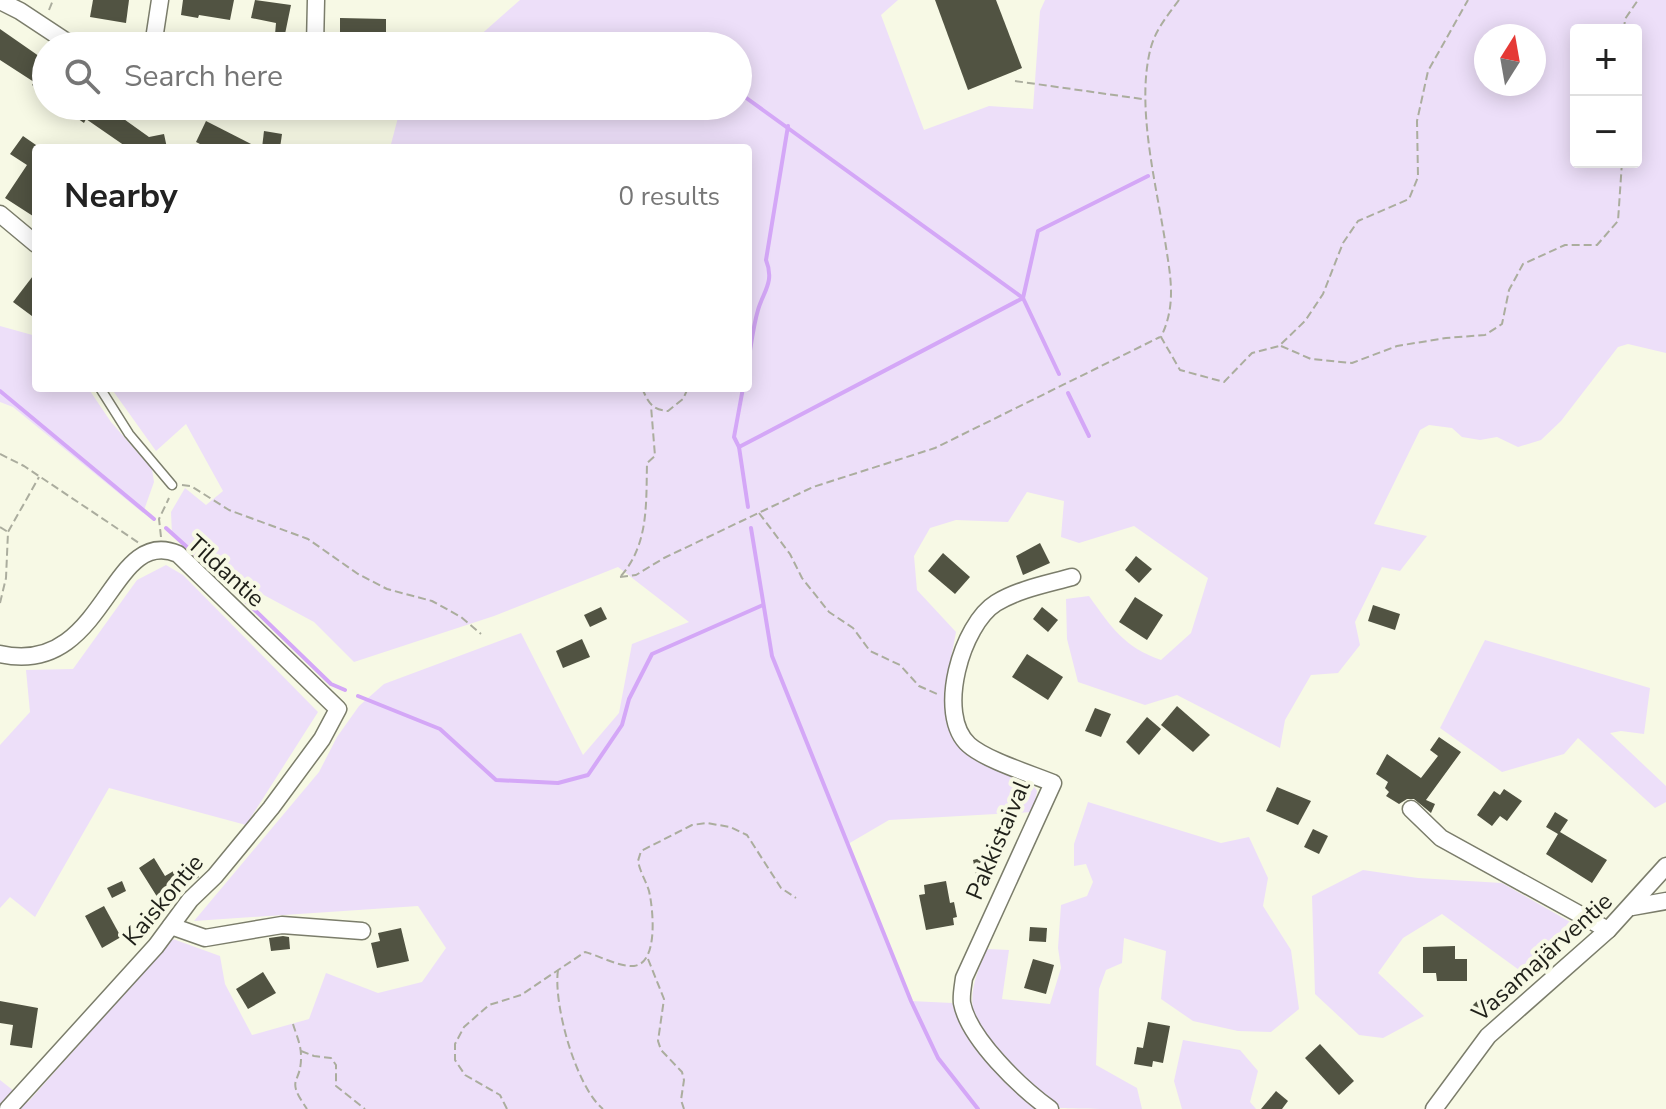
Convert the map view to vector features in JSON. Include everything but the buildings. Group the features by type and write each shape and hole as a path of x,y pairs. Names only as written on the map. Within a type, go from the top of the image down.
{"street":[{"path":"155,32 160,0"},
{"path":"315,32 316,0"},
{"path":"0,1 52,32"},
{"path":"0,214 32,241"},
{"name":"Tildantie","path":"0,654 20,658 61,646 79,633 126,567 138,556 156,550 178,554 338,709"},
{"path":"954,717 963,648 975,622 994,604 1016,593 1072,577"},
{"name":"Kaiskontie","path":"8,1109 156,946 190,900 215,876 322,739 338,709"},
{"name":"Pakkistaival","path":"954,717 959,733 969,745 1053,783 964,978 961,1001 969,1023 992,1053 1034,1097 1050,1109"},
{"path":"1411,809 1441,838 1608,930"},
{"path":"1632,907 1666,866"},
{"name":"Vasamajärventie","path":"1434,1109 1488,1036 1632,907 1666,901"},
{"path":"171,926 205,938 282,925 362,931"}],"lane":[{"path":"103,392 129,434 172,485"}],"path":[{"path":"644,392 651,406 655,456 647,463 641,545 620,577 636,575 664,558 813,487 935,448 1161,337 1169,321 1172,287 1144,100 1151,45 1179,0"},
{"path":"1161,337 1180,370 1224,382 1252,353 1279,346 1305,321 1323,294 1343,243 1358,221 1409,199 1418,177 1417,121 1428,71 1468,0"},
{"path":"1625,24 1638,0"},
{"path":"1015,81 1144,100"},
{"path":"1279,346 1311,359 1352,363 1397,346 1485,335 1502,324 1509,290 1523,264 1565,245 1597,245 1618,221 1622,168"},
{"path":"651,406 659,410 675,408 685,392"},
{"path":"0,454 156,550 159,519 172,485 191,486 229,510 308,539 358,574 387,589 432,601 461,617 481,634"},
{"path":"0,603 6,578 8,532 40,476"},
{"path":"759,513 790,554 802,578 829,612 853,628 870,651 900,665 919,686 942,698 954,717"},
{"path":"0,527 8,532"},
{"path":"684,1109 681,1100 682,1072 661,1050 658,1041 664,999 648,958 652,917 648,888 638,861 641,851 692,825 707,823 730,827 747,835 781,888 796,898"},
{"path":"505,1108 500,1095 465,1075 455,1060 455,1044 464,1027 489,1005 521,995 543,983 585,952 630,967 648,958"},
{"path":"558,969 556,985 571,1058 593,1101 603,1109"},
{"path":"293,1024 301,1051 301,1068 295,1081 295,1092 307,1109"},
{"path":"301,1051 331,1058 336,1065 336,1086 365,1109"}],"shaded area":[{"path":"520,0 898,0 881,15 924,130 989,106 1033,109 1040,11 1045,0 1666,0 1666,353 1628,344 1618,347 1561,421 1541,440 1518,447 1497,437 1480,440 1462,437 1452,428 1429,425 1420,430 1374,524 1427,536 1400,571 1382,567 1355,622 1360,645 1338,673 1311,675 1285,720 1280,748 1177,695 1145,705 1078,682 1067,639 1066,599 1089,596 1128,642 1161,660 1191,633 1208,578 1134,526 1079,543 1061,537 1064,501 1027,492 1008,522 956,520 930,528 914,556 917,590 956,632 944,695 952,738 1012,777 1031,782 1037,791 1033,812 889,820 848,844 911,1001 952,1003 960,1024 1039,1109 0,1109 0,1080 28,1102 173,939 220,956 225,984 252,1035 309,1019 326,973 378,993 422,982 446,948 418,906 194,921 319,772 337,737 359,706 384,684 521,633 583,755 619,713 632,644 689,622 618,567 494,616 354,662 314,622 262,594 230,586 172,535 171,512 185,488 206,505 223,491 186,424 156,451 114,392 752,392 752,144 391,144 397,120 752,120 752,32 484,32"},
{"path":"0,326 32,335 32,392 91,392 111,422 152,469 154,482 143,513 13,407 0,402"},
{"path":"166,565 183,575 318,712 246,825 109,788 35,917 10,897 0,908 0,745 30,712 26,670 73,669 137,580"},
{"path":"1485,640 1650,688 1644,734 1610,733 1666,786 1666,802 1655,808 1578,738 1564,754 1502,772 1440,728"},
{"path":"1088,802 1221,843 1249,837 1268,878 1263,906 1291,950 1299,1009 1271,1032 1238,1031 1193,1021 1161,999 1166,951 1124,938 1122,963 1106,970 1099,989 1096,1065 1137,1088 1142,1109 1061,1108 1051,1103 1026,1083 1001,1056 981,1030 973,1011 974,983 987,949 1009,950 1002,999 1050,1004 1061,968 1058,948 1061,905 1087,896 1093,882 1086,864 1074,866 1074,844"},
{"path":"1363,870 1418,878 1502,883 1572,923 1553,937 1556,958 1533,980 1442,914 1403,938 1378,973 1424,1016 1383,1038 1359,1035 1315,994 1312,896"},
{"path":"1183,1040 1240,1050 1258,1071 1250,1102 1256,1109 1182,1109 1174,1081"}],"waterway":[{"path":"752,102 1023,298 1059,374"},
{"path":"752,340 756,316 769,281 766,260 788,126"},
{"path":"739,447 1023,298 1038,231 1148,176"},
{"path":"0,391 154,519"},
{"path":"742,392 734,437 739,447 748,507"},
{"path":"1068,393 1089,436"},
{"path":"166,528 331,684 345,690"},
{"path":"751,528 772,656 911,1001 938,1058 978,1109"},
{"path":"358,696 440,729 496,780 558,783 588,775 622,725 629,699 652,654 763,605"}]}
